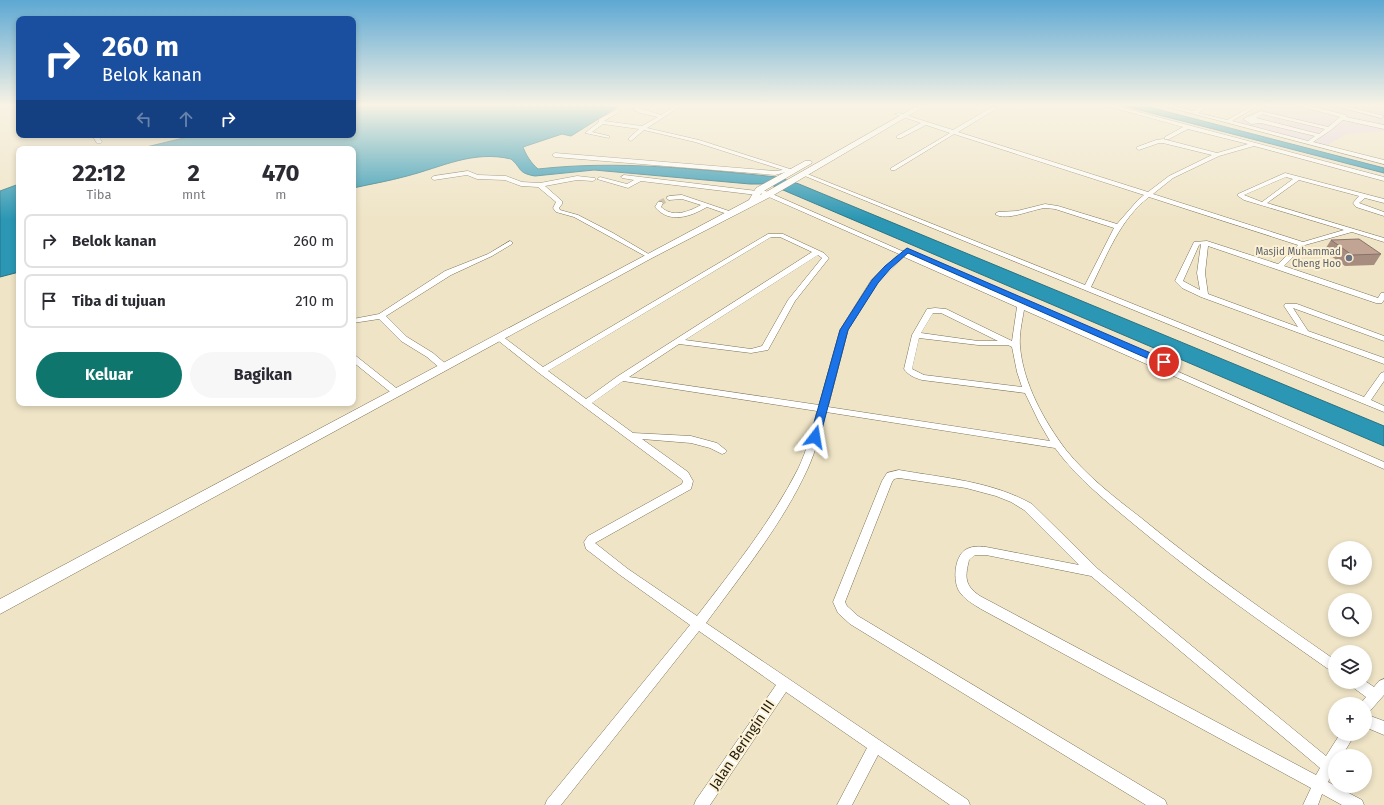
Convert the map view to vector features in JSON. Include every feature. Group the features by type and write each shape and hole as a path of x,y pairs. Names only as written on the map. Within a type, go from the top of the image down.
{"street":[{"path":"705,144 790,170"},
{"path":"0,607 730,213 790,170 843,144"},
{"path":"760,191 774,191 793,181 853,144"},
{"path":"893,169 934,144"},
{"path":"989,144 1303,244"},
{"path":"1139,148 1151,144"},
{"path":"1173,144 1217,155"},
{"path":"1087,289 1118,227 1140,201 1171,177 1217,155 1254,144 1384,179"},
{"path":"1310,144 1384,162"},
{"path":"555,155 775,173 790,170"},
{"path":"434,178 468,173 477,177 506,178 521,184 540,185 577,178 597,179 628,186 640,179"},
{"path":"803,174 1384,409"},
{"path":"1384,201 1374,196 1364,195 1283,175 1240,195 1384,240"},
{"path":"624,177 760,191 774,191 905,252 1384,459"},
{"path":"1264,203 1298,178"},
{"path":"540,185 559,201 556,208 558,211 576,216 649,256"},
{"path":"1364,195 1356,203 1358,206 1384,214"},
{"path":"669,198 682,197 730,213"},
{"path":"660,203 658,207 665,213 677,215 690,213 706,205"},
{"path":"998,214 1017,213 1045,206 1056,207 1118,227"},
{"path":"1279,267 1303,244 1331,234 1352,230"},
{"path":"542,370 770,235 781,235 825,256 825,259 792,300 765,348 751,351 679,342"},
{"path":"1204,295 1201,273 1205,242"},
{"path":"1382,299 1205,242 1196,243 1179,280 1181,284 1204,295 1384,361"},
{"path":"356,320 381,316 448,273 490,255 510,243"},
{"path":"586,403 621,378 817,252"},
{"path":"552,805 698,624 756,547 780,510 803,468 815,437 844,330 875,281 905,252"},
{"path":"1023,303 1013,344 1034,406 1058,445 1103,492 1152,534 1191,565 1328,662"},
{"path":"1023,303 1384,466"},
{"path":"1306,332 1288,306 1294,306 1384,339"},
{"path":"1013,344 937,310 930,311 916,335 908,367 912,373 922,377 1028,391"},
{"path":"381,316 404,339 430,355 444,367"},
{"path":"916,335 978,343 1013,344"},
{"path":"499,338 684,475 688,481 687,486 592,539 589,542 590,546 624,572 784,684 963,805"},
{"path":"356,360 397,393"},
{"path":"1365,402 1384,375"},
{"path":"621,378 1058,445"},
{"path":"631,436 694,440 710,444 722,451"},
{"path":"1160,805 854,620 842,609 839,602 891,476 899,474 980,488 1017,499 1028,507 1094,572 1328,766 1310,805"},
{"path":"1094,572 975,550 964,557 961,580 962,585 969,594 985,605 1357,805"},
{"name":"Jalan Beringin III","path":"701,805 784,684"},
{"path":"1372,698 1384,685"},
{"path":"1366,689 1374,695"},
{"path":"1372,723 1384,728"},
{"path":"844,805 875,746"}],"shaded area":[{"path":"1317,144 1330,144 1326,146"}],"water":[{"path":"161,144 533,144 523,147 531,162 538,169 568,166 628,165 777,177 799,184 1384,426 1384,446 769,184 750,184 594,170 535,176 522,172 511,159 484,157 458,161 400,178 356,187 356,146 150,146"},
{"path":"1270,144 1290,144 1384,168 1384,173"},
{"path":"16,185 16,273 0,277 0,191"}],"building":[{"path":"1359,239 1381,254 1352,255 1331,240"}],"tunnel":[{"path":"660,203 669,198"}],"place":[{"name":"Masjid Muhammad Cheng Hoo","path":"1349,258"}],"route":[{"path":"815,437 844,330 875,281 907,250 1164,362"}]}
